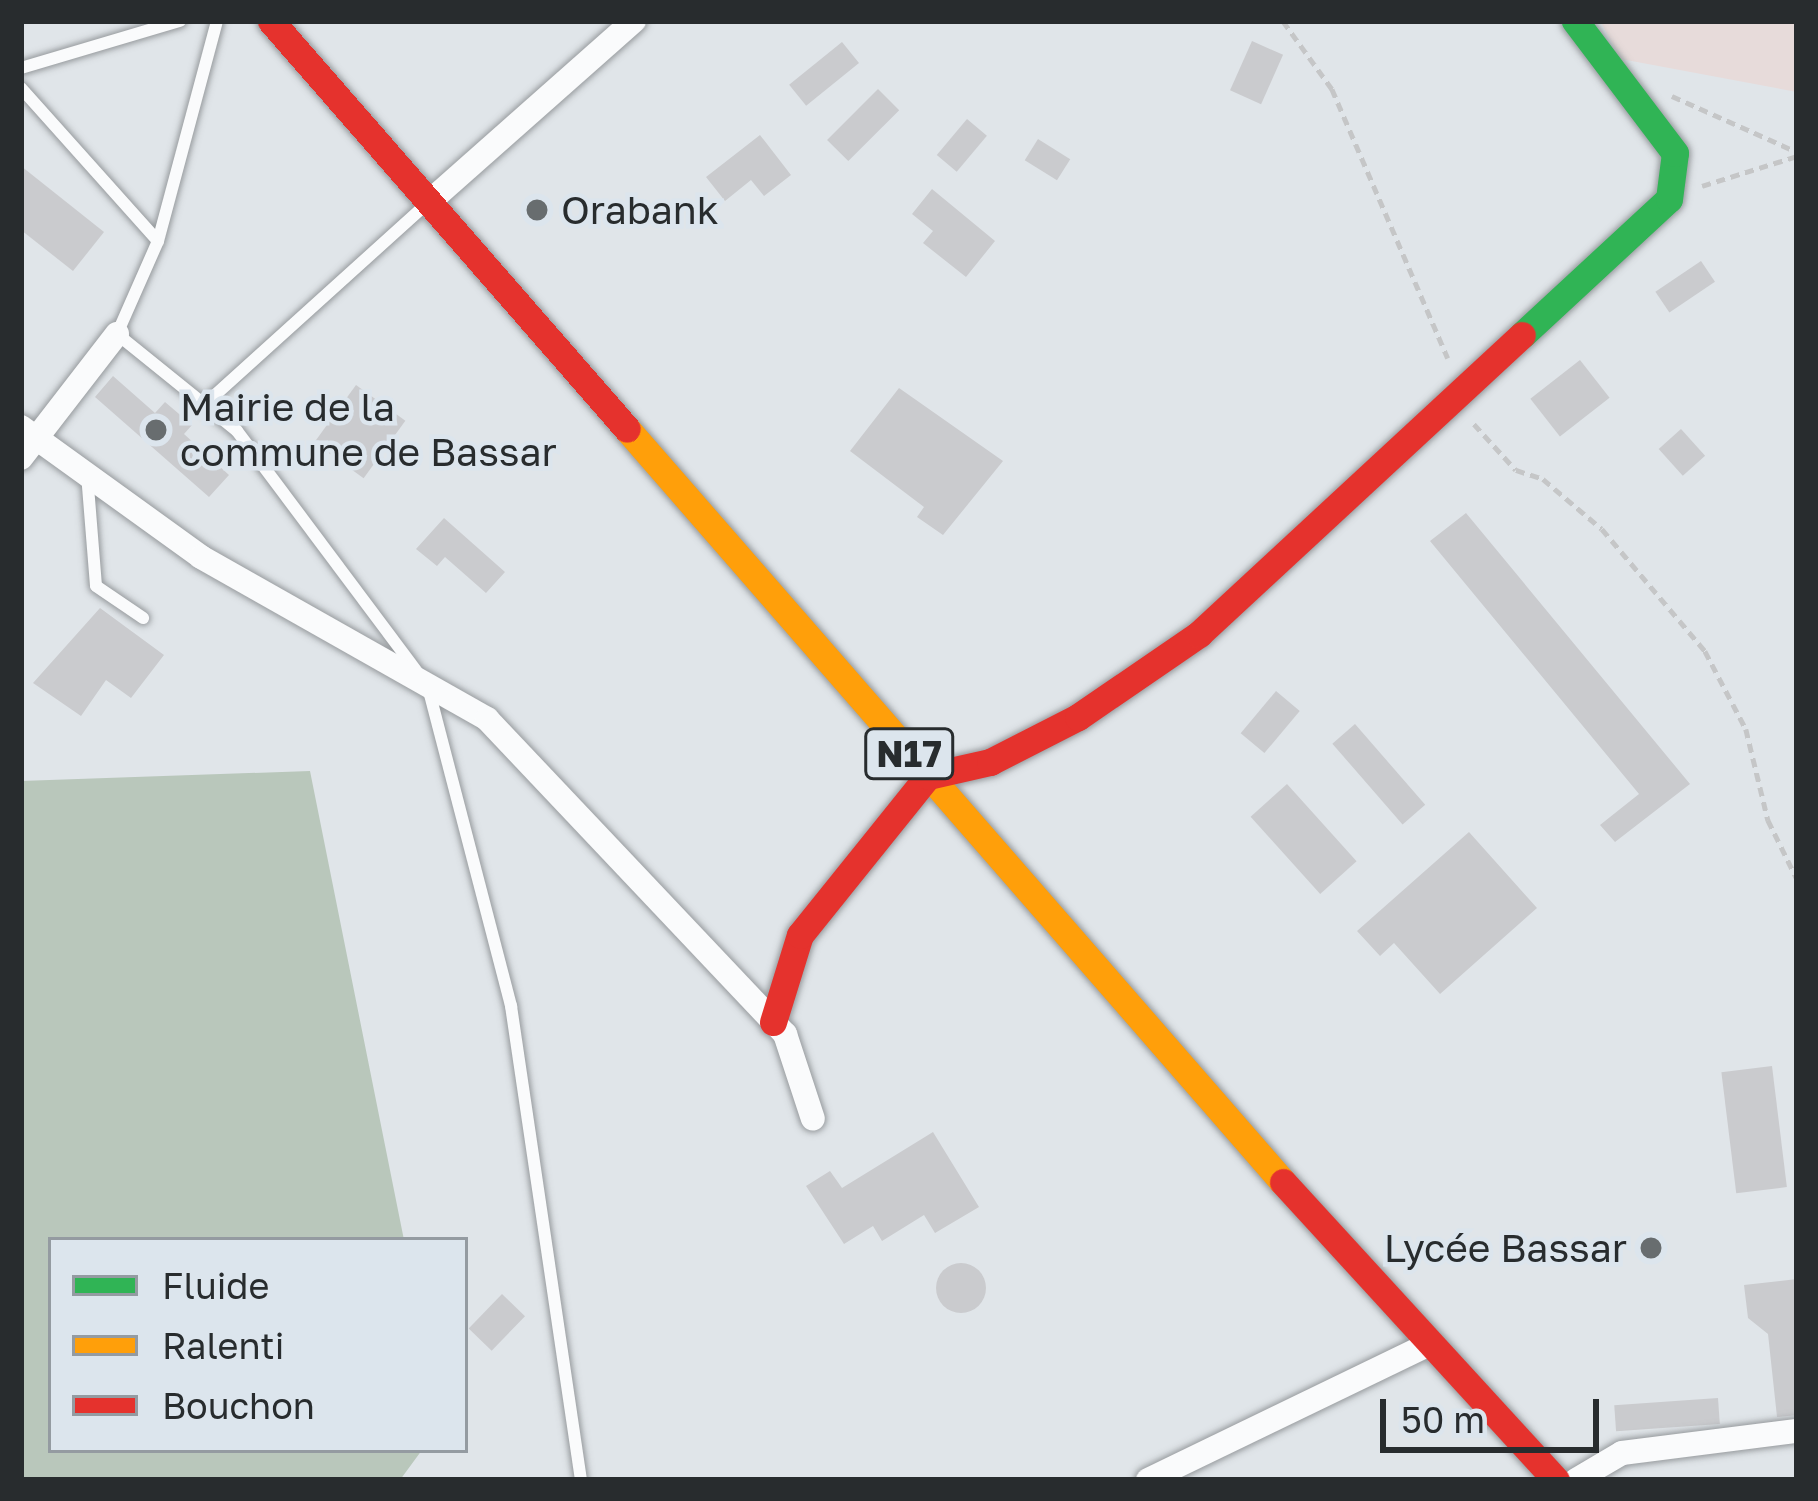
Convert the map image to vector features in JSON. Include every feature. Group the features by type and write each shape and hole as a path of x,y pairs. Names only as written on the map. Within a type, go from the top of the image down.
{"main road":[{"name":"N17","path":"271,21 928,776 1556,1480"},
{"path":"773,1022 800,935 928,776 990,762 1078,717 1198,634 1669,199 1675,153 1576,21"}],"street":[{"path":"428,202 634,21"},
{"path":"21,458 30,432 117,334"},
{"path":"30,432 201,557 487,719 773,1022 813,1119"},
{"path":"1166,1477 1431,1343"},
{"path":"1576,1480 1622,1453 1797,1431"}],"lane":[{"path":"21,68 180,21"},
{"path":"217,21 158,241 117,334 237,431 427,685 512,1006 581,1480"},
{"path":"21,88 158,241"},
{"path":"204,404 428,202"},
{"path":"87,473 96,586 143,618"}],"path":[{"path":"1283,21 1331,89 1422,280 1458,394 1516,470 1543,479 1602,529 1705,650 1746,729 1768,820 1797,879"},
{"path":"1612,69 1797,154"},
{"path":"1669,199 1797,154"},
{"path":"1797,1114 1797,1137"}],"shaded area":[{"path":"1600,21 1797,21 1797,92 1621,59"}],"green space":[{"path":"310,771 403,1237 48,1237 48,1453 420,1453 400,1480 21,1480 21,781"}],"building":[{"path":"1252,41 1283,55 1261,104 1230,90"},
{"path":"842,42 859,63 806,106 789,85"},
{"path":"878,89 899,110 848,161 827,140"},
{"path":"967,119 987,136 957,172 937,155"},
{"path":"760,135 791,175 764,196 751,180 725,201 706,177"},
{"path":"1038,139 1070,159 1057,180 1025,160"},
{"path":"21,166 104,232 73,271 21,230"},
{"path":"932,189 995,241 966,277 923,243 933,231 912,214"},
{"path":"1701,261 1715,282 1669,312 1655,292"},
{"path":"1580,360 1610,398 1560,437 1530,399"},
{"path":"113,376 155,413 165,402 192,425 184,434 229,475 209,497 95,397"},
{"path":"356,385 405,421 364,478 314,442"},
{"path":"899,388 1003,461 943,535 917,517 924,507 850,451"},
{"path":"1681,429 1705,456 1683,476 1659,449"},
{"path":"1466,513 1690,784 1615,842 1600,825 1639,794 1430,541"},
{"path":"444,518 505,572 486,593 445,557 437,566 416,549"},
{"path":"100,608 164,655 131,698 106,680 81,716 33,683"},
{"path":"1276,691 1300,711 1264,753 1241,733"},
{"path":"1355,724 1425,805 1403,824 1332,744"},
{"path":"1287,784 1357,861 1320,894 1251,817"},
{"path":"1469,832 1537,908 1440,994 1394,943 1380,956 1357,931"},
{"path":"1772,1066 1787,1187 1736,1193 1721,1072"},
{"path":"933,1132 979,1207 935,1233 924,1215 882,1241 873,1226 844,1244 806,1186 830,1171 842,1188"},
{"path":"951,1264 971,1264 985,1278 985,1298 971,1312 951,1312 937,1298 937,1278"},
{"path":"1797,1279 1797,1415 1777,1417 1768,1334 1748,1318 1744,1285"},
{"path":"502,1294 525,1316 492,1351 469,1329"},
{"path":"1718,1398 1720,1424 1616,1431 1614,1405"}],"traffic: fast":[{"path":"1522,335 1669,199 1675,153 1575,21"}],"traffic: slow":[{"path":"627,429 1283,1182"}],"traffic: jam":[{"path":"271,21 627,429"},
{"path":"773,1022 800,935 928,776 990,762 1078,717 1199,634 1522,335"},
{"path":"1283,1182 1556,1480"}],"place":[{"name":"Orabank","path":"537,210"},
{"name":"Mairie de la commune de Bassar","path":"156,430"},
{"name":"Lycée Bassar","path":"1651,1248"}]}
